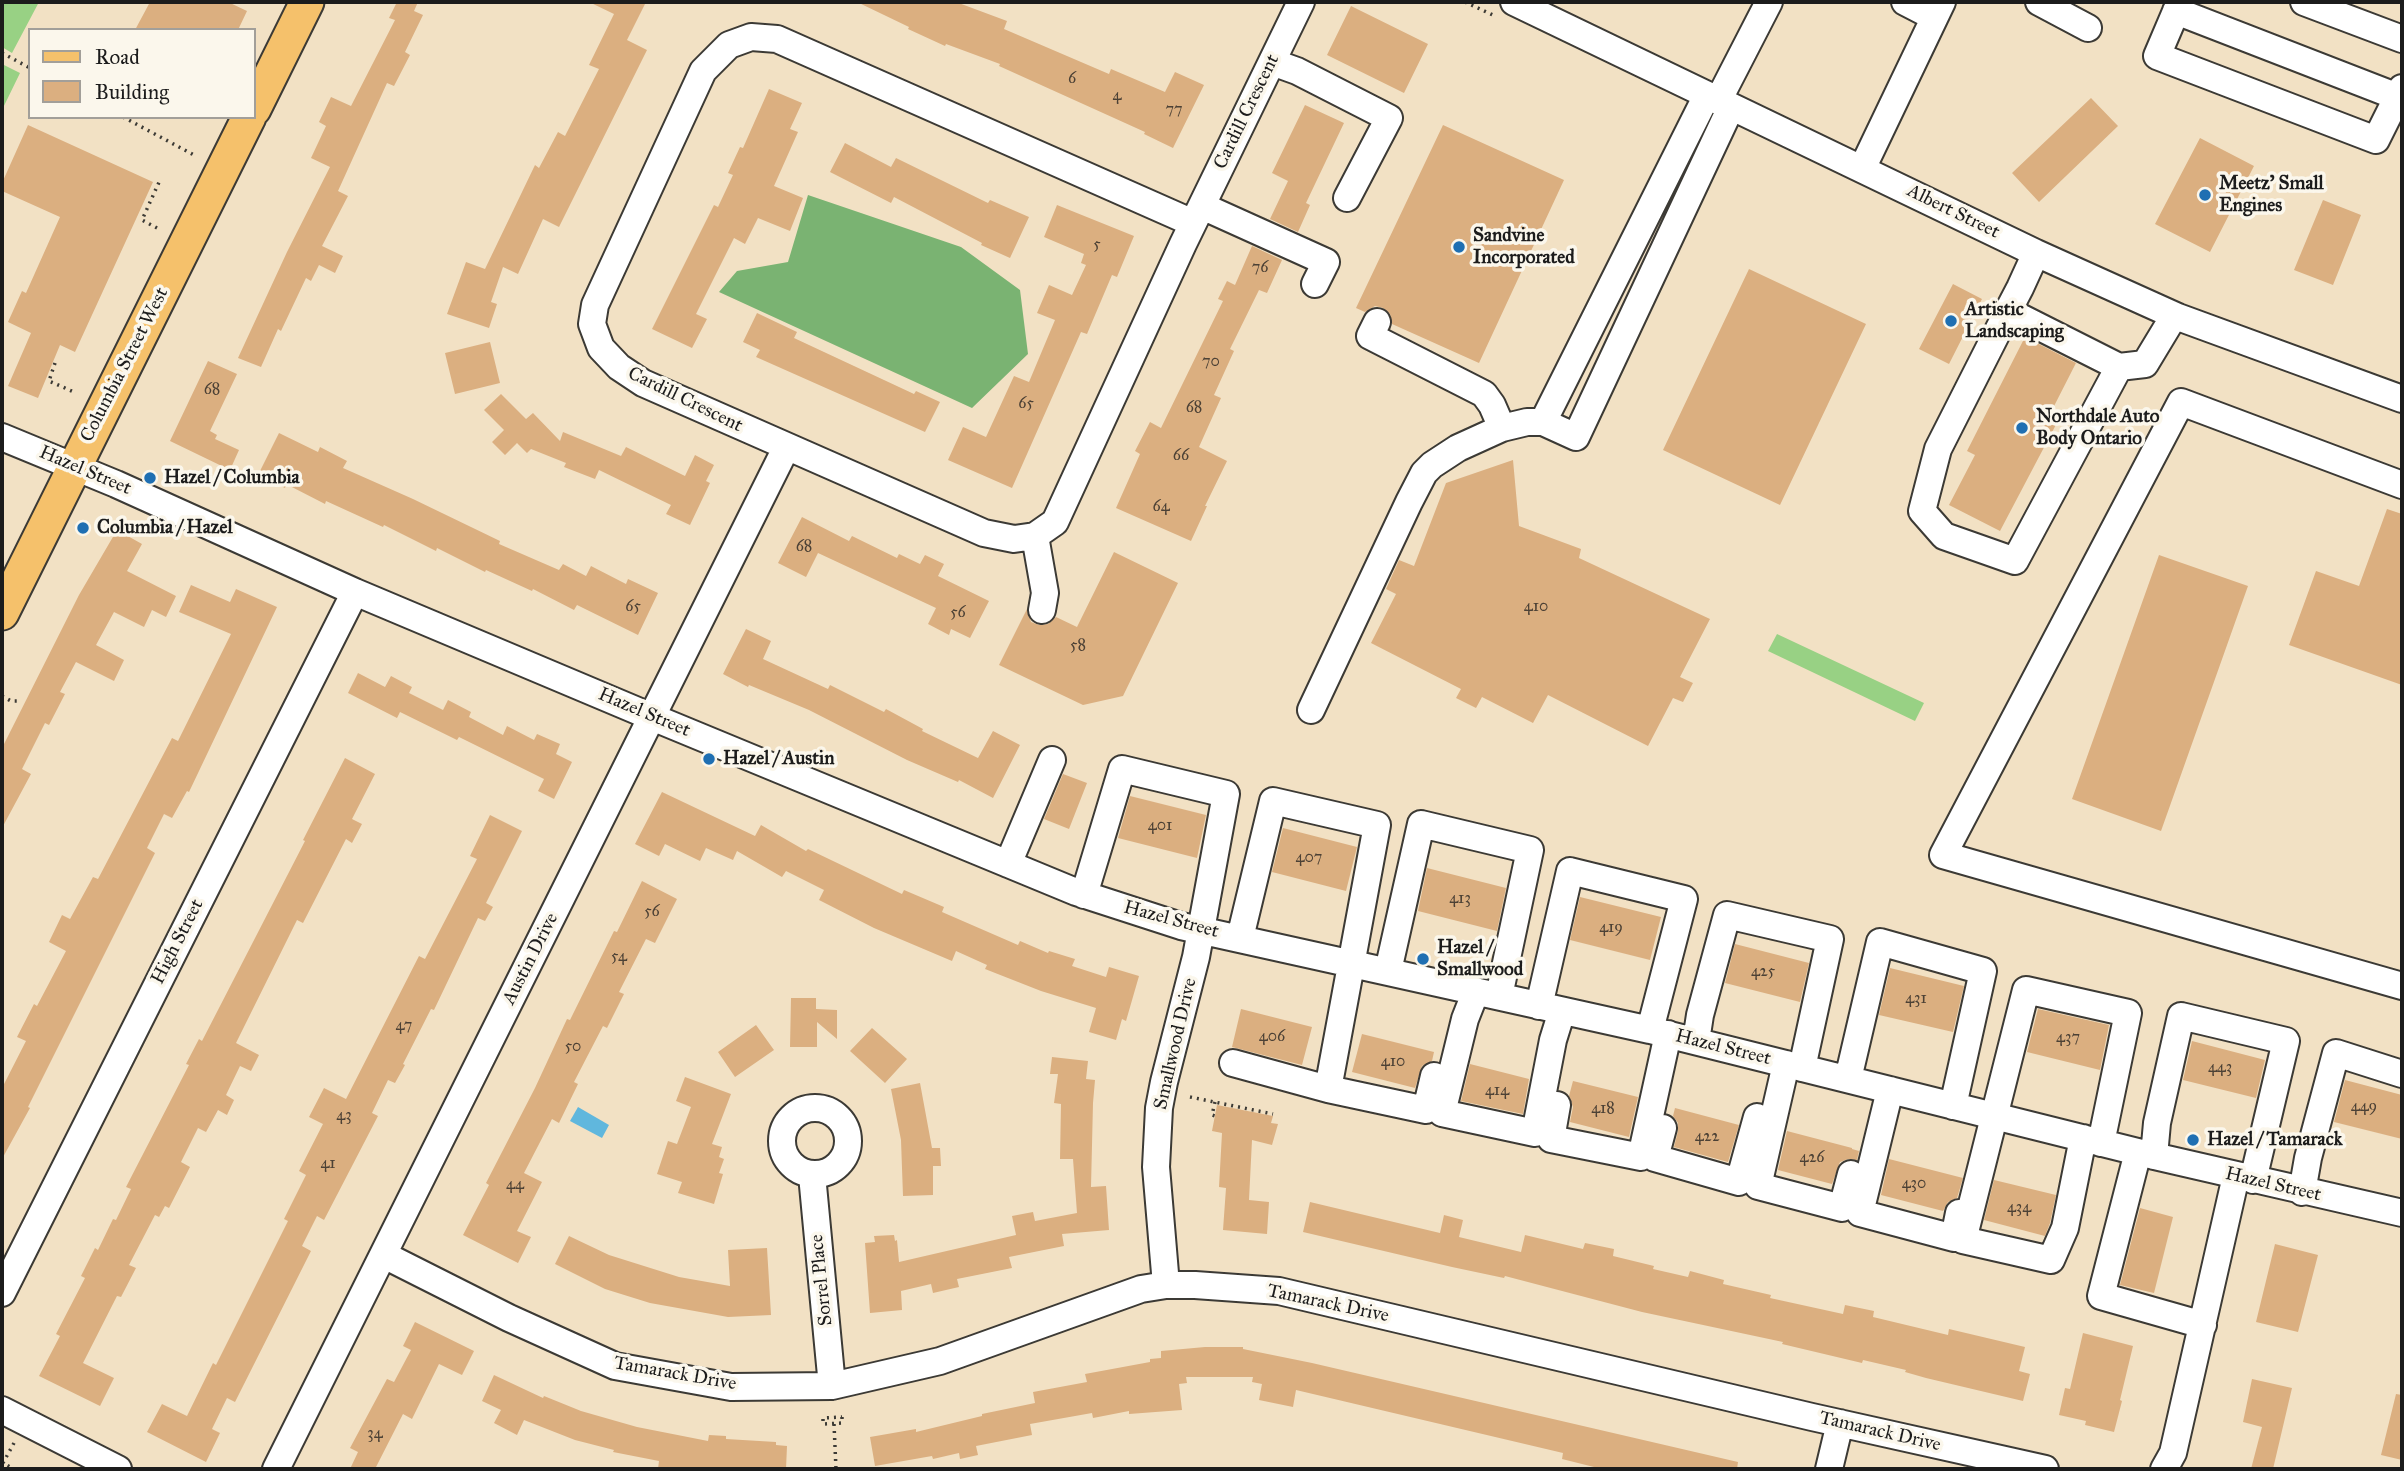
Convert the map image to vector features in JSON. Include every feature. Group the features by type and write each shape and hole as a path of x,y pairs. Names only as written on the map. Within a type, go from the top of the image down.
{"main road":[{"path":"256,105 307,2"},
{"name":"Columbia Street West","path":"2,613 248,119"}],"street":[{"name":"Cardill Crescent","path":"1198,214 777,39 751,37 729,45 704,71 596,305 592,324 601,348 619,367 643,383 984,533 1014,539 1035,536 1055,522 1198,214 1301,2"},
{"name":"Albert Street","path":"1514,2 2036,253 2174,316 2402,399"},
{"path":"1543,422 1719,101 1769,2"},
{"path":"1862,169 1938,9 1905,2"},
{"path":"2039,2 2088,28"},
{"path":"2304,2 2402,39"},
{"path":"2178,6 2400,92 2376,141 2157,56 2178,6"},
{"path":"1272,62 1297,71 1389,118 1347,198"},
{"path":"1311,710 1424,473 1458,448 1502,428 1527,422 1543,422 1576,437 1719,101"},
{"path":"1198,214 1326,262 1315,284"},
{"path":"2036,253 1938,449 1922,511 1944,536 2015,561 2119,367"},
{"path":"2008,311 2119,367 2145,364 2174,316"},
{"path":"1377,322 1370,336 1484,394 1502,428"},
{"path":"2402,485 2181,402 1943,855 2402,986"},
{"name":"Hazel Street","path":"2,437 126,488 355,592 652,718 1084,895 1201,930 1674,1036 2302,1192 2402,1213"},
{"name":"Austin Drive","path":"276,1469 786,448"},
{"path":"1035,536 1045,593 1042,610"},
{"name":"High Street","path":"2,1293 355,592"},
{"path":"1009,864 1052,760"},
{"name":"Smallwood Drive","path":"1084,895 1122,769 1226,793 1201,930 1160,1108 1156,1167 1166,1285"},
{"path":"1240,938 1273,801 1377,825 1348,993 1328,1089"},
{"path":"1233,1063 1328,1089 1426,1110 1478,991 1530,850 1422,824 1388,971"},
{"path":"1478,991 1465,1019 1442,1113 1535,1133 1559,1010 1570,871 1684,899 1674,1036 1655,1158 1739,1182 1786,1064 1830,939 1727,915 1700,1015 1674,1036 1641,1157 1551,1139 1569,1044 1559,1010"},
{"path":"1848,1079 1880,943 1983,971 1953,1106"},
{"path":"1882,1088 1860,1213 1954,1238 1987,1115 2026,990 2128,1013 2065,1228 2051,1261 1964,1240 1987,1115"},
{"path":"2164,1469 2173,1453 2203,1325 2286,1041 2181,1016 2157,1123 2101,1296 2203,1325"},
{"path":"2302,1192 2308,1158 2336,1054 2402,1074"},
{"path":"1786,1064 1758,1186 1842,1208 1882,1088"},
{"name":"Sorrel Place","path":"812,1175 832,1386"},
{"name":"Tamarack Drive","path":"384,1255 509,1318 615,1366 731,1387 832,1386 940,1361 1141,1289 1166,1285 1195,1285 1279,1291 2045,1469"},
{"path":"2,1410 118,1469"},
{"path":"1829,1469 1840,1423"}],"path":[{"path":"2,53 28,67"},
{"path":"127,119 194,155"},
{"path":"157,228 142,220 160,180"},
{"path":"55,363 49,381 74,392"},
{"path":"2,696 11,701 20,701"},
{"path":"1190,1097 1273,1114"},
{"path":"1215,1102 1212,1115 1215,1116"},
{"path":"842,1417 842,1423 834,1423 823,1424 823,1418 842,1417"},
{"path":"834,1423 836,1469"},
{"path":"14,1469 2,1464 15,1441"}],"green space":[{"path":"2,2 39,2 12,53 2,47"},
{"path":"2,64 20,73 2,110"},
{"path":"808,195 961,247 1020,290 1028,354 972,408 719,292 737,271 788,262"},
{"path":"1777,634 1924,703 1915,721 1768,651"}],"water":[{"path":"578,1107 609,1125 602,1138 570,1121"}],"building":[{"path":"150,2 228,2 247,11 239,28 136,28"},
{"path":"397,2 418,2 414,11 423,15 405,52 410,55 394,86 387,83 338,191 348,196 322,246 343,256 335,273 319,265 311,281 306,278 261,367 238,358 330,167 311,158 326,126 319,122 331,97 351,106 395,20 389,18"},
{"path":"589,2 646,2 627,40 647,50 559,227 543,219 518,274 503,267 491,302 497,304 489,328 447,314 466,262 485,269 535,165 539,168 558,132 565,136 599,69 589,65 614,14"},
{"path":"857,2 956,2 1007,21 1004,29 1109,74 1111,69 1165,92 1175,72 1204,85 1173,148 1144,134 1145,132 999,66 1000,64 946,44 945,46"},
{"path":"1351,6 1428,44 1404,93 1327,55"},
{"path":"769,89 802,103 790,129 798,132 774,186 803,198 790,231 758,218 745,244 734,238 696,314 707,319 692,348 652,329 714,205 718,207 733,175 728,173 740,147 743,148"},
{"path":"2091,98 2118,126 2039,202 2012,173"},
{"path":"1305,105 1344,123 1306,203 1310,205 1298,232 1270,219 1288,181 1272,173"},
{"path":"28,125 153,182 75,352 60,345 38,398 8,386 31,333 8,322 22,291 26,293 60,217 2,191 2,183"},
{"name":"Sandvine Incorporated","path":"1443,125 1564,180 1479,363 1392,324 1390,314 1383,308 1375,306 1365,312 1356,308"},
{"name":"Meetz' Small Engines","path":"2200,138 2254,166 2210,252 2155,224"},
{"path":"845,143 891,167 896,158 988,203 990,200 1029,217 1010,258 894,197 891,203 830,172"},
{"path":"2323,200 2361,215 2333,285 2294,270"},
{"path":"1057,205 1134,236 1117,277 1112,275 1087,334 1081,332 1012,488 948,460 963,427 986,437 1014,376 1029,382 1055,320 1037,313 1049,285 1072,295 1086,265 1081,263 1084,254 1044,237"},
{"path":"1252,246 1282,260 1267,293 1259,290 1230,349 1234,351 1214,395 1221,398 1199,447 1227,461 1191,541 1116,508 1140,454 1135,451 1150,422 1161,428 1223,301 1218,299 1227,281 1235,285"},
{"path":"1749,269 1866,324 1780,505 1663,450"},
{"path":"1953,284 1982,299 1949,364 1919,349"},
{"path":"757,313 797,332 794,338 914,394 916,391 940,402 925,432 756,357 760,350 743,342"},
{"path":"2025,337 2076,363 2051,412 2060,417 2000,531 1949,505 1975,455 1967,451"},
{"path":"490,342 500,383 455,394 445,353"},
{"path":"208,361 237,374 210,431 217,435 215,439 239,450 230,470 170,441"},
{"path":"501,394 526,419 533,413 560,441 563,432 621,456 626,447 685,476 695,455 714,465 706,481 710,483 690,525 666,514 671,505 599,470 595,479 564,467 566,463 531,449 527,453 517,443 505,455 492,442 504,430 484,410"},
{"path":"279,433 318,452 320,447 347,461 343,468 500,541 499,544 559,570 563,564 586,576 591,566 626,584 628,579 658,593 638,635 577,605 574,610 533,589 532,591 486,570 485,572 437,548 436,551 384,525 383,527 326,501 325,504 286,484 285,488 258,475"},
{"path":"1513,460 1519,526 1581,549 1579,558 1710,619 1680,677 1693,683 1683,702 1673,698 1648,746 1548,695 1533,723 1482,697 1476,708 1456,698 1461,689 1371,643 1396,594 1386,589 1399,560 1414,566 1446,483"},
{"path":"2387,509 2402,514 2402,685 2289,645 2316,571 2359,586"},
{"path":"802,517 849,541 852,536 897,558 899,554 920,564 925,555 944,564 938,576 989,601 970,638 951,629 949,635 928,624 936,608 818,553 806,577 778,563"},
{"path":"117,530 142,544 127,571 176,596 166,617 152,610 144,627 114,612 96,645 124,660 114,681 76,662 60,692 65,694 49,725 45,723 22,769 31,774 2,828 2,748 79,595"},
{"path":"1114,552 1178,583 1123,696 1083,705 999,665 1027,609 1031,622 1039,625 1048,624 1056,617 1077,627"},
{"path":"2159,555 2248,586 2161,831 2072,799"},
{"path":"191,585 230,602 236,589 277,607 189,792 187,791 172,818 164,814 147,848 155,853 28,1107 30,1108 2,1159 2,1088 26,1041 17,1037 66,951 49,942 62,915 70,919 93,877 98,879 172,738 178,741 231,634 179,612"},
{"path":"746,629 771,641 763,659 828,689 830,685 884,712 886,709 923,729 922,731 978,758 993,731 1020,745 993,798 959,780 958,782 907,760 809,710 749,685 748,687 723,674"},
{"path":"358,673 385,687 391,676 412,687 409,693 443,710 448,700 471,712 469,717 503,735 507,726 534,740 537,734 560,744 556,754 572,762 554,799 538,791 544,779 459,737 457,740 400,712 397,718 348,693"},
{"path":"345,758 375,774 352,819 362,824 352,843 346,839 303,923 297,920 236,1043 259,1055 251,1071 240,1066 226,1095 234,1100 227,1115 218,1110 206,1132 198,1128 181,1162 190,1167 169,1208 165,1206 159,1217 155,1215 129,1265 136,1268 121,1297 117,1296 83,1363 114,1378 100,1406 39,1376 60,1336 56,1334 85,1278 81,1276 113,1219 116,1220 131,1189 126,1187 189,1065 186,1064 199,1039 202,1041"},
{"path":"1063,774 1087,783 1069,829 1044,819"},
{"path":"662,792 755,836 761,825 806,851 808,849 902,894 904,890 944,907 942,912 1018,945 1020,941 1048,953 1049,951 1075,959 1072,966 1106,977 1109,967 1139,976 1126,1021 1122,1019 1116,1040 1089,1032 1096,1008 1041,991 985,969 987,965 956,951 952,961 874,928 819,900 824,890 786,871 782,877 737,851 733,860 706,848 700,861 665,844 659,856 635,844"},
{"path":"1130,796 1206,815 1197,858 1118,838"},
{"path":"490,815 522,831 486,903 493,907 485,921 478,918 395,1083 388,1080 372,1113 378,1116 324,1220 317,1216 302,1246 311,1251 235,1402 227,1398 212,1429 220,1433 206,1462 147,1432 162,1404 187,1416 213,1363 216,1365 288,1221 284,1219 306,1175 299,1171 323,1124 309,1117 324,1088 346,1099 419,956 425,959 477,859 470,856"},
{"path":"1283,828 1357,847 1346,891 1272,872"},
{"path":"1427,868 1506,888 1497,931 1418,911"},
{"path":"642,881 677,899 655,943 646,939 619,992 624,994 607,1028 603,1026 574,1082 578,1084 559,1123 552,1119 524,1173 542,1182 517,1231 531,1237 518,1263 463,1235 567,1019 570,1020"},
{"path":"1580,897 1661,917 1650,960 1570,940"},
{"path":"1735,944 1809,963 1800,1002 1725,983"},
{"path":"1890,968 1964,986 1953,1032 1879,1015"},
{"path":"791,998 816,998 816,1009 837,1010 837,1039 817,1022 817,1047 790,1047"},
{"path":"1241,1009 1312,1027 1302,1065 1232,1047"},
{"path":"2038,1009 2109,1025 2100,1070 2027,1052"},
{"path":"756,1025 774,1050 735,1077 718,1052"},
{"path":"872,1028 907,1059 885,1083 850,1051"},
{"path":"1362,1034 1434,1052 1432,1061 1422,1066 1415,1088 1352,1072"},
{"path":"2192,1041 2265,1060 2256,1098 2183,1080"},
{"path":"1052,1057 1088,1061 1086,1079 1095,1080 1091,1187 1106,1186 1109,1230 1062,1234 1064,1246 1009,1257 1012,1268 957,1279 959,1287 933,1293 931,1284 901,1291 902,1310 870,1313 865,1243 875,1242 874,1236 894,1235 899,1262 1016,1235 1012,1216 1033,1212 1035,1221 1077,1213 1073,1159 1060,1159 1061,1104 1054,1103 1058,1074 1050,1074"},
{"path":"1470,1064 1529,1079 1523,1114 1461,1101"},
{"path":"685,1077 731,1094 712,1144 722,1147 719,1157 724,1159 719,1173 723,1174 714,1204 678,1193 682,1182 657,1174 668,1141 677,1144 691,1107 676,1101"},
{"path":"2345,1080 2402,1095 2402,1139 2334,1122"},
{"path":"1573,1081 1638,1097 1629,1137 1570,1122 1573,1107 1569,1096"},
{"path":"920,1083 932,1148 940,1148 941,1166 933,1166 933,1195 903,1196 901,1140 891,1089"},
{"path":"1217,1105 1273,1116 1271,1123 1278,1124 1272,1145 1252,1140 1249,1200 1269,1202 1267,1234 1223,1230 1226,1188 1219,1187 1222,1133 1212,1131"},
{"path":"1675,1108 1739,1125 1728,1162 1674,1147 1678,1131 1678,1123 1673,1116"},
{"path":"1787,1131 1852,1148 1859,1151 1857,1160 1840,1162 1832,1184 1778,1170"},
{"path":"1889,1159 1963,1178 1957,1198 1948,1202 1943,1211 1881,1195"},
{"path":"1994,1180 2056,1195 2045,1236 1984,1220"},
{"path":"1310,1202 1440,1233 1444,1215 1463,1220 1459,1237 1521,1252 1525,1235 1583,1249 1585,1243 1614,1249 1613,1256 1654,1266 1653,1269 1688,1277 1690,1271 1724,1280 1723,1284 1771,1295 1770,1298 1843,1314 1845,1305 1874,1311 1873,1317 1948,1335 1949,1329 2025,1347 2019,1371 2030,1374 2023,1401 1926,1378 1905,1372 1906,1370 1863,1360 1862,1363 1782,1344 1783,1342 1642,1312 1505,1276 1504,1278 1452,1267 1303,1232"},
{"path":"2140,1208 2173,1217 2154,1293 2120,1285"},
{"path":"569,1236 609,1255 679,1277 730,1286 728,1250 767,1248 771,1315 728,1317 650,1303 605,1289 555,1264"},
{"path":"2275,1244 2318,1255 2298,1332 2256,1322"},
{"path":"415,1322 474,1351 462,1375 439,1364 412,1419 403,1414 375,1469 350,1469 358,1452 350,1448 387,1379 394,1382 411,1350 403,1346"},
{"path":"2083,1333 2133,1346 2114,1432 2085,1425 2086,1421 2059,1415 2065,1388 2070,1389"},
{"path":"1243,1347 1738,1462 1737,1469 1602,1469 1562,1459 1563,1453 1296,1390 1293,1407 1259,1400 1262,1384 1252,1382 1253,1377 1186,1377 1187,1383 1179,1384 1182,1410 1129,1414 1129,1411 1093,1418 1092,1413 1030,1424 1032,1435 976,1446 978,1455 960,1459 959,1453 875,1466 870,1437 916,1429 916,1432 1035,1403 1033,1392 1087,1382 1085,1374 1150,1362 1150,1359 1161,1358 1161,1351"},
{"path":"494,1375 543,1398 544,1396 581,1411 637,1427 708,1441 709,1435 726,1436 726,1439 776,1442 776,1445 787,1446 786,1469 658,1469 659,1461 613,1452 614,1450 575,1440 524,1420 517,1435 494,1423 501,1410 482,1401"},
{"path":"2252,1379 2292,1388 2273,1469 2251,1469 2262,1427 2243,1422"},
{"path":"2396,1394 2402,1395 2402,1460 2381,1455"}],"place":[{"name":"Meetz' Small Engines","path":"2205,195"},
{"name":"Sandvine Incorporated","path":"1459,247"},
{"name":"Artistic Landscaping","path":"1951,321"},
{"name":"Northdale Auto Body Ontario","path":"2022,428"},
{"name":"Hazel / Columbia","path":"150,478"},
{"name":"Columbia / Hazel","path":"83,528"},
{"name":"Hazel / Austin","path":"709,759"},
{"name":"Hazel / Smallwood","path":"1423,959"},
{"name":"Hazel / Tamarack","path":"2193,1140"}]}
